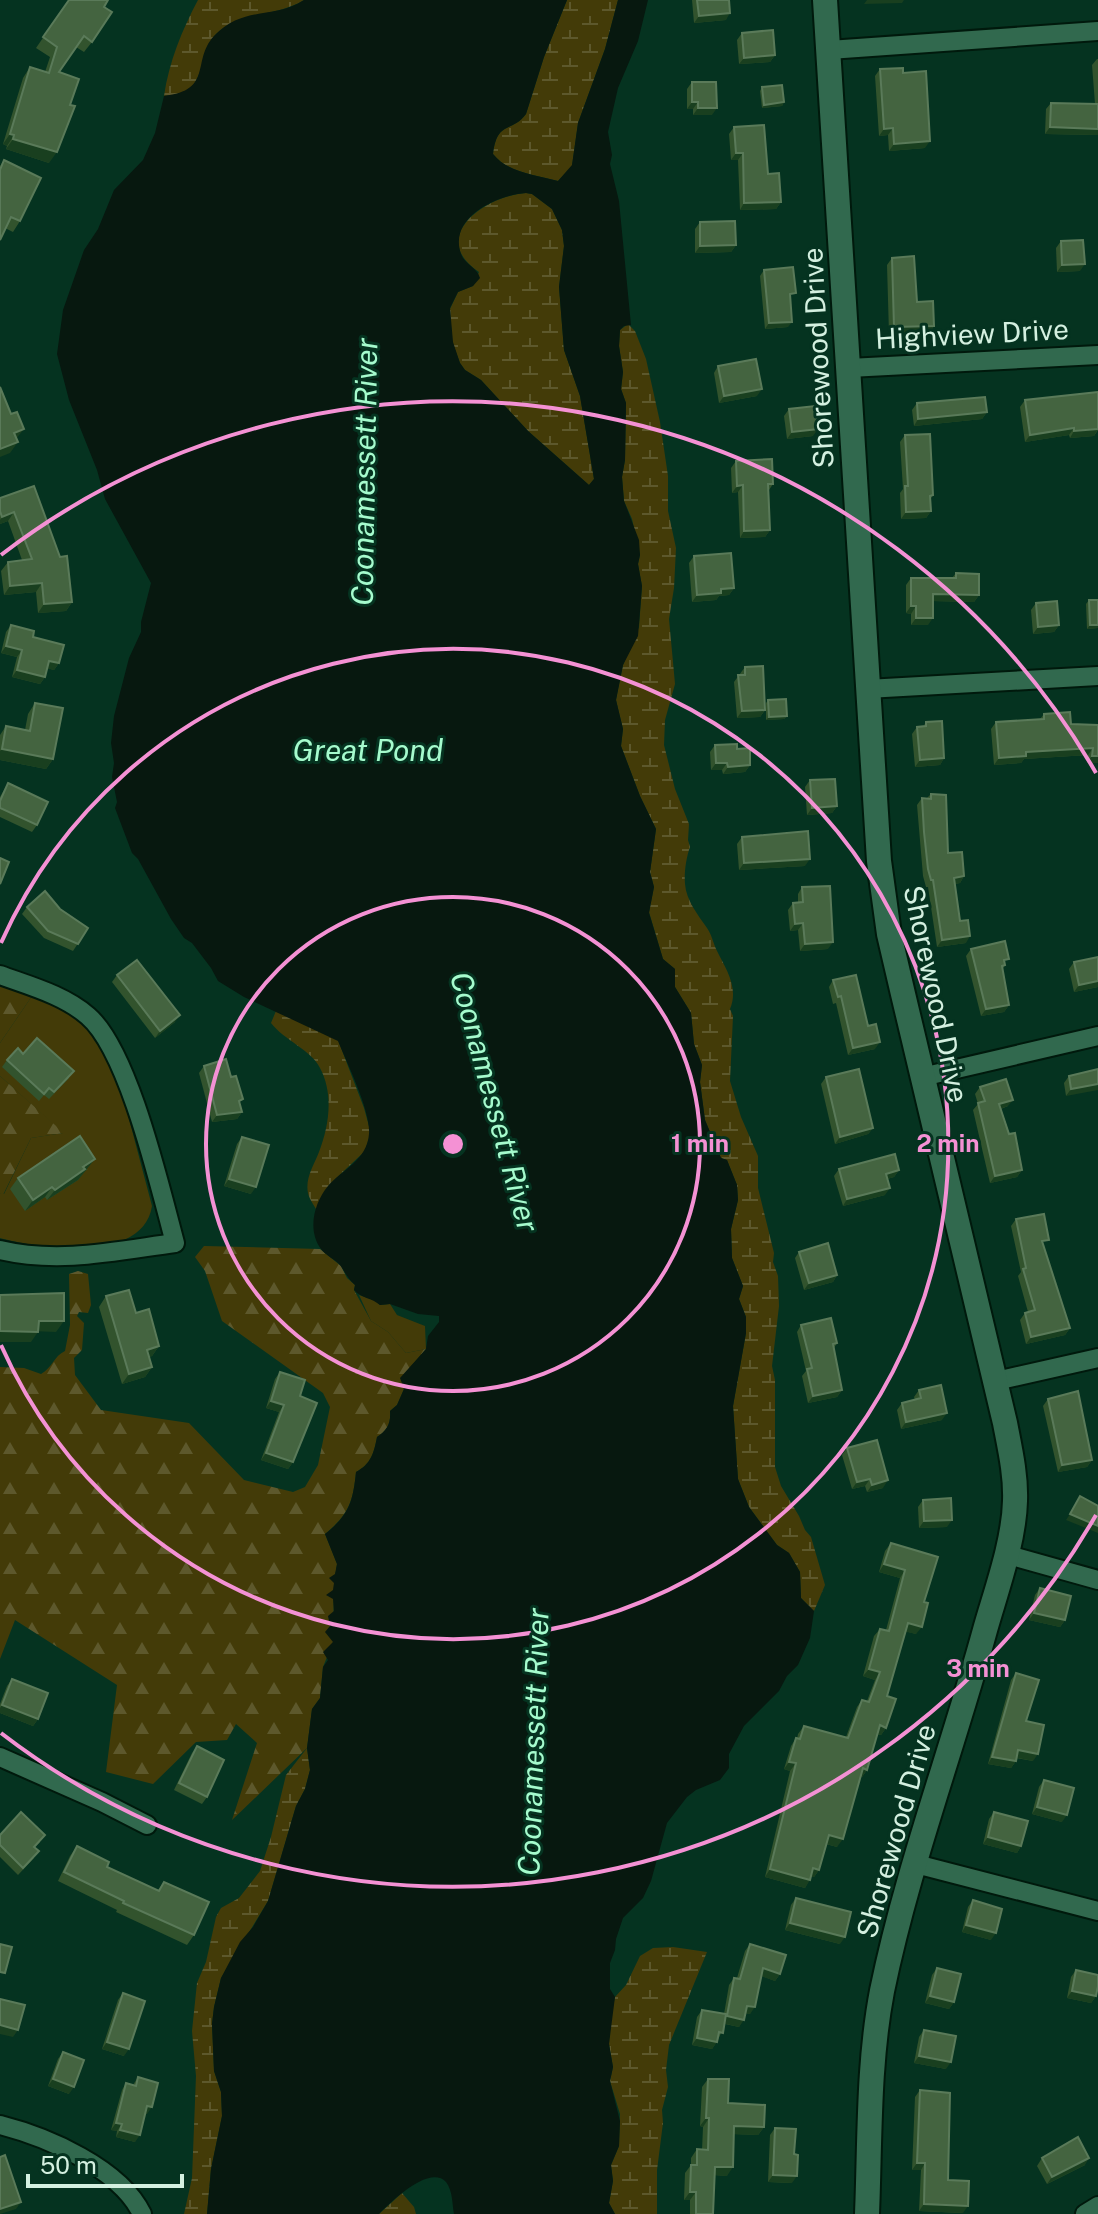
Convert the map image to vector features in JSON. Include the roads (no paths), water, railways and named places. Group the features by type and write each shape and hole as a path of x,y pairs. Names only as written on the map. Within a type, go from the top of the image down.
{"street":[{"name":"Shorewood Drive","path":"825,0 879,861 889,934 996,1381 1014,1468 1015,1502 1005,1554 972,1680 916,1864 882,1991 870,2089 867,2214"},
{"path":"829,50 1098,31"},
{"name":"Highview Drive","path":"849,368 1098,355"},
{"path":"867,689 1098,676"},
{"path":"0,975 67,1001 87,1015 103,1032 125,1078 156,1172 175,1243 76,1257 36,1256 0,1250"},
{"path":"922,1077 1098,1036"},
{"path":"996,1381 1098,1358"},
{"path":"1005,1554 1098,1580"},
{"path":"0,1757 147,1825"},
{"path":"916,1864 1098,1911"},
{"path":"0,2125 34,2134 98,2166 138,2205 142,2214"},
{"path":"1085,2214 1098,2206"}],"water":[{"name":"Great Pond","path":"304,0 567,0 526,114 502,131 493,154 514,169 558,181 572,165 578,123 605,49 618,0 648,0 638,41 618,88 608,132 612,155 610,164 619,201 631,325 620,330 619,346 623,372 621,389 626,403 622,477 624,501 639,540 638,564 642,586 638,636 623,665 616,700 623,729 621,746 656,829 650,872 654,887 649,913 663,959 675,969 675,987 691,1013 694,1044 702,1065 700,1082 705,1120 721,1158 727,1160 737,1185 738,1200 731,1229 732,1258 743,1286 739,1299 746,1317 733,1406 738,1479 749,1507 777,1545 789,1553 800,1572 801,1598 814,1611 810,1638 798,1665 779,1691 744,1726 729,1754 729,1768 720,1780 687,1797 667,1823 651,1881 643,1898 623,1918 616,1939 610,1963 610,1989 615,1997 609,2044 613,2067 610,2081 620,2121 619,2146 611,2165 613,2181 609,2203 615,2214 454,2214 446,2182 430,2178 410,2187 379,2214 207,2214 211,2169 222,2116 221,2092 214,2071 214,2007 221,1978 240,1942 268,1901 310,1770 307,1748 312,1709 320,1698 323,1667 328,1660 323,1652 333,1642 325,1632 330,1626 328,1616 334,1611 333,1599 326,1595 333,1590 334,1583 329,1578 335,1574 337,1564 325,1534 340,1521 348,1507 356,1472 371,1458 377,1437 388,1426 390,1411 397,1405 404,1389 400,1378 426,1349 428,1336 439,1322 439,1316 418,1314 390,1304 380,1305 360,1295 340,1265 323,1251 314,1234 314,1217 319,1200 328,1186 364,1151 369,1134 362,1101 338,1041 244,997 218,981 171,919 132,853 115,808 111,743 114,716 129,658 141,632 151,583 105,499 69,400 57,354 63,310 84,250 98,229 114,190 143,160 155,133 164,96 190,88 196,81 207,46 225,26 247,16 292,6","holes":["532,194 552,209 562,230 564,246 559,287 564,350 580,396 594,479 589,485 528,431 481,380 465,370 453,342 450,308 458,292 473,286 480,278 461,254 459,241 462,229 468,219 489,203 514,195"]}],"water label":[{"name":"Coonamessett River","path":"365,472"},
{"name":"Coonamessett River","path":"494,1102"},
{"name":"Coonamessett River","path":"534,1742"}]}
